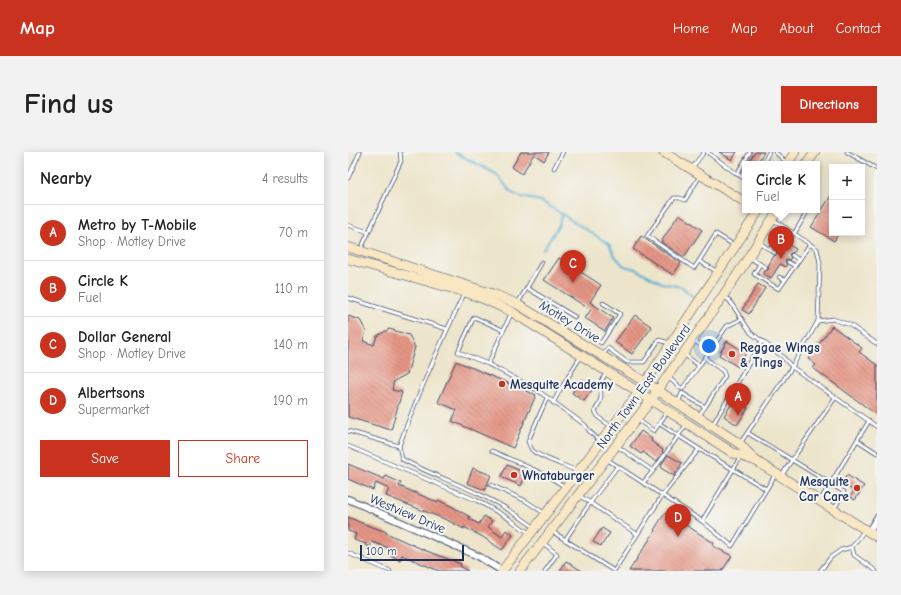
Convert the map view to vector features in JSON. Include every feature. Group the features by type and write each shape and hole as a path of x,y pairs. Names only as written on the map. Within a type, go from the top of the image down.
{"main road":[{"path":"663,152 742,200"},
{"path":"789,161 795,152"},
{"path":"810,161 815,152"},
{"name":"North Town East Boulevard","path":"502,571 639,392 756,213"},
{"path":"763,213 772,219"},
{"name":"North Town East Boulevard","path":"520,571 651,400 723,296 776,213"},
{"name":"Motley Drive","path":"348,247 496,295 517,304 645,382 740,444 756,461"},
{"name":"Motley Drive","path":"348,259 465,292 512,312 639,392 733,454 756,461 877,537"},
{"path":"512,312 517,304"},
{"path":"567,487 578,495"}],"street":[{"name":"Westview Drive","path":"348,499 478,556 502,571"},
{"path":"867,530 877,518"}],"lane":[{"path":"348,178 360,152"},
{"path":"360,251 401,161 400,152"},
{"path":"554,168 563,152"},
{"path":"691,169 705,152 742,177"},
{"path":"762,156 766,159 769,152"},
{"path":"775,152 784,161"},
{"path":"847,152 877,169"},
{"path":"737,174 742,169"},
{"path":"701,175 685,200 674,198 647,236 694,268 716,234 735,246"},
{"path":"794,234 806,213"},
{"path":"740,444 792,367 818,321 820,263 817,249 772,219"},
{"path":"348,225 368,232"},
{"path":"770,250 786,228"},
{"path":"758,242 775,253"},
{"path":"774,244 779,247"},
{"path":"760,264 754,274 778,289 810,244"},
{"path":"792,256 799,260"},
{"path":"749,257 766,268"},
{"path":"699,260 718,272"},
{"path":"517,304 542,262"},
{"path":"788,262 794,266"},
{"path":"779,277 785,280"},
{"path":"527,288 575,317"},
{"path":"465,292 414,404 399,446 402,459 481,494 518,515 533,531"},
{"path":"723,296 729,300 751,333 782,356 792,367 877,427"},
{"path":"348,298 447,329"},
{"path":"601,343 620,314 603,302"},
{"path":"488,364 512,312"},
{"path":"503,330 474,317 458,352 488,364 537,390 585,425 601,442"},
{"path":"678,404 682,394 682,389 727,326 742,319"},
{"path":"818,321 833,319 850,325 877,344"},
{"path":"580,329 627,362 644,362 659,340 670,344"},
{"path":"584,345 589,335"},
{"path":"693,340 709,352"},
{"path":"712,426 762,341"},
{"path":"602,356 608,348"},
{"path":"683,354 699,366"},
{"path":"553,402 582,356"},
{"path":"698,417 725,376 723,371 705,358"},
{"path":"606,371 599,385 602,395 595,411 599,418 612,427"},
{"path":"667,376 682,389"},
{"path":"682,394 704,407"},
{"path":"547,398 528,440 529,445 532,450 538,454 578,471"},
{"path":"606,459 702,521 732,546 766,489 792,460 835,398"},
{"path":"636,419 654,432 668,411"},
{"path":"820,501 869,421"},
{"path":"643,483 687,423"},
{"path":"660,424 766,489"},
{"path":"348,431 399,446"},
{"path":"748,433 844,492 834,510"},
{"path":"857,440 877,453"},
{"path":"348,446 476,500 533,531"},
{"path":"616,446 653,471"},
{"path":"551,531 614,571 662,496 699,449"},
{"path":"492,451 546,475 567,487"},
{"path":"702,521 741,456"},
{"path":"565,540 617,467"},
{"path":"491,485 526,501 546,514"},
{"path":"578,495 637,534"},
{"path":"820,571 831,557 841,550 852,548 867,530"},
{"path":"542,542 556,554 545,571"},
{"path":"852,548 854,555 876,571"},
{"path":"348,553 390,571"}],"building":[{"path":"521,152 549,152 544,161 534,154 522,174 512,167"},
{"path":"719,152 737,152 732,160"},
{"path":"755,152 764,152 759,161 749,161"},
{"path":"829,199 829,236 837,236 834,241 811,227"},
{"path":"679,214 702,230 684,257 661,242"},
{"path":"641,236 681,263 673,275 633,249"},
{"path":"782,241 796,249 794,252 789,254 791,258 786,260 785,262 787,265 785,267 780,264 771,278 763,274 769,269 768,266 774,256 778,254 777,251"},
{"path":"559,258 601,285 590,302 613,318 605,331 585,318 591,310 544,280"},
{"path":"758,284 765,288 749,314 742,310"},
{"path":"635,315 652,327 632,354 615,342"},
{"path":"348,316 360,320 366,331 363,341 374,345 377,336 389,329 409,335 415,347 407,374 394,381 392,390 402,392 391,430 348,417"},
{"path":"832,326 862,348 859,352 877,365 877,415 813,368 816,365 808,359"},
{"name":"Reggae Wings & Tings","path":"727,341 746,353 738,367 719,355"},
{"path":"456,361 536,395 513,448 452,421 457,410 438,402"},
{"path":"581,380 593,389 584,401 572,393"},
{"path":"734,400 748,408 737,425 724,416"},
{"path":"641,431 663,450 656,462 643,452 641,454 630,446"},
{"path":"668,455 682,463 674,476 661,468 661,465"},
{"path":"348,464 384,479 386,476 401,483 399,486 453,507 470,517 469,519 479,524 484,516 492,521 488,527 502,537 506,530 513,535 502,550 483,537 464,527 464,529 447,520 386,496 389,489 376,483 373,490 348,479"},
{"name":"Whataburger","path":"507,465 526,473 521,486 501,477"},
{"path":"473,468 491,475 485,490 467,483"},
{"name":"Mesquite Car Care","path":"847,475 864,486 855,500 850,497 854,491 842,483"},
{"path":"665,513 684,527 686,525 714,543 713,546 732,556 722,571 629,571"},
{"path":"348,517 387,532 386,533 424,550 461,564 460,566 468,571 439,571 402,555 400,560 390,555 392,549 372,542 370,547 365,545 366,544 354,540 356,534 348,531"},
{"path":"602,528 610,533 601,546 593,542"},
{"path":"566,561 582,571 560,571"}],"waterway":[{"path":"454,152 496,174 512,193 521,197 541,201 609,244 615,256 624,266 636,269 662,283 682,287 693,297"},
{"path":"543,250 559,225 562,214"}],"place":[{"name":"Circle K","path":"781,259"},
{"name":"Dollar General","path":"573,283"},
{"name":"Reggae Wings & Tings","path":"732,354"},
{"name":"Mesquite Academy","path":"502,384"},
{"name":"Metro by T-Mobile","path":"738,416"},
{"name":"Whataburger","path":"514,475"},
{"name":"Mesquite Car Care","path":"857,488"},
{"name":"Albertsons","path":"678,537"}]}
